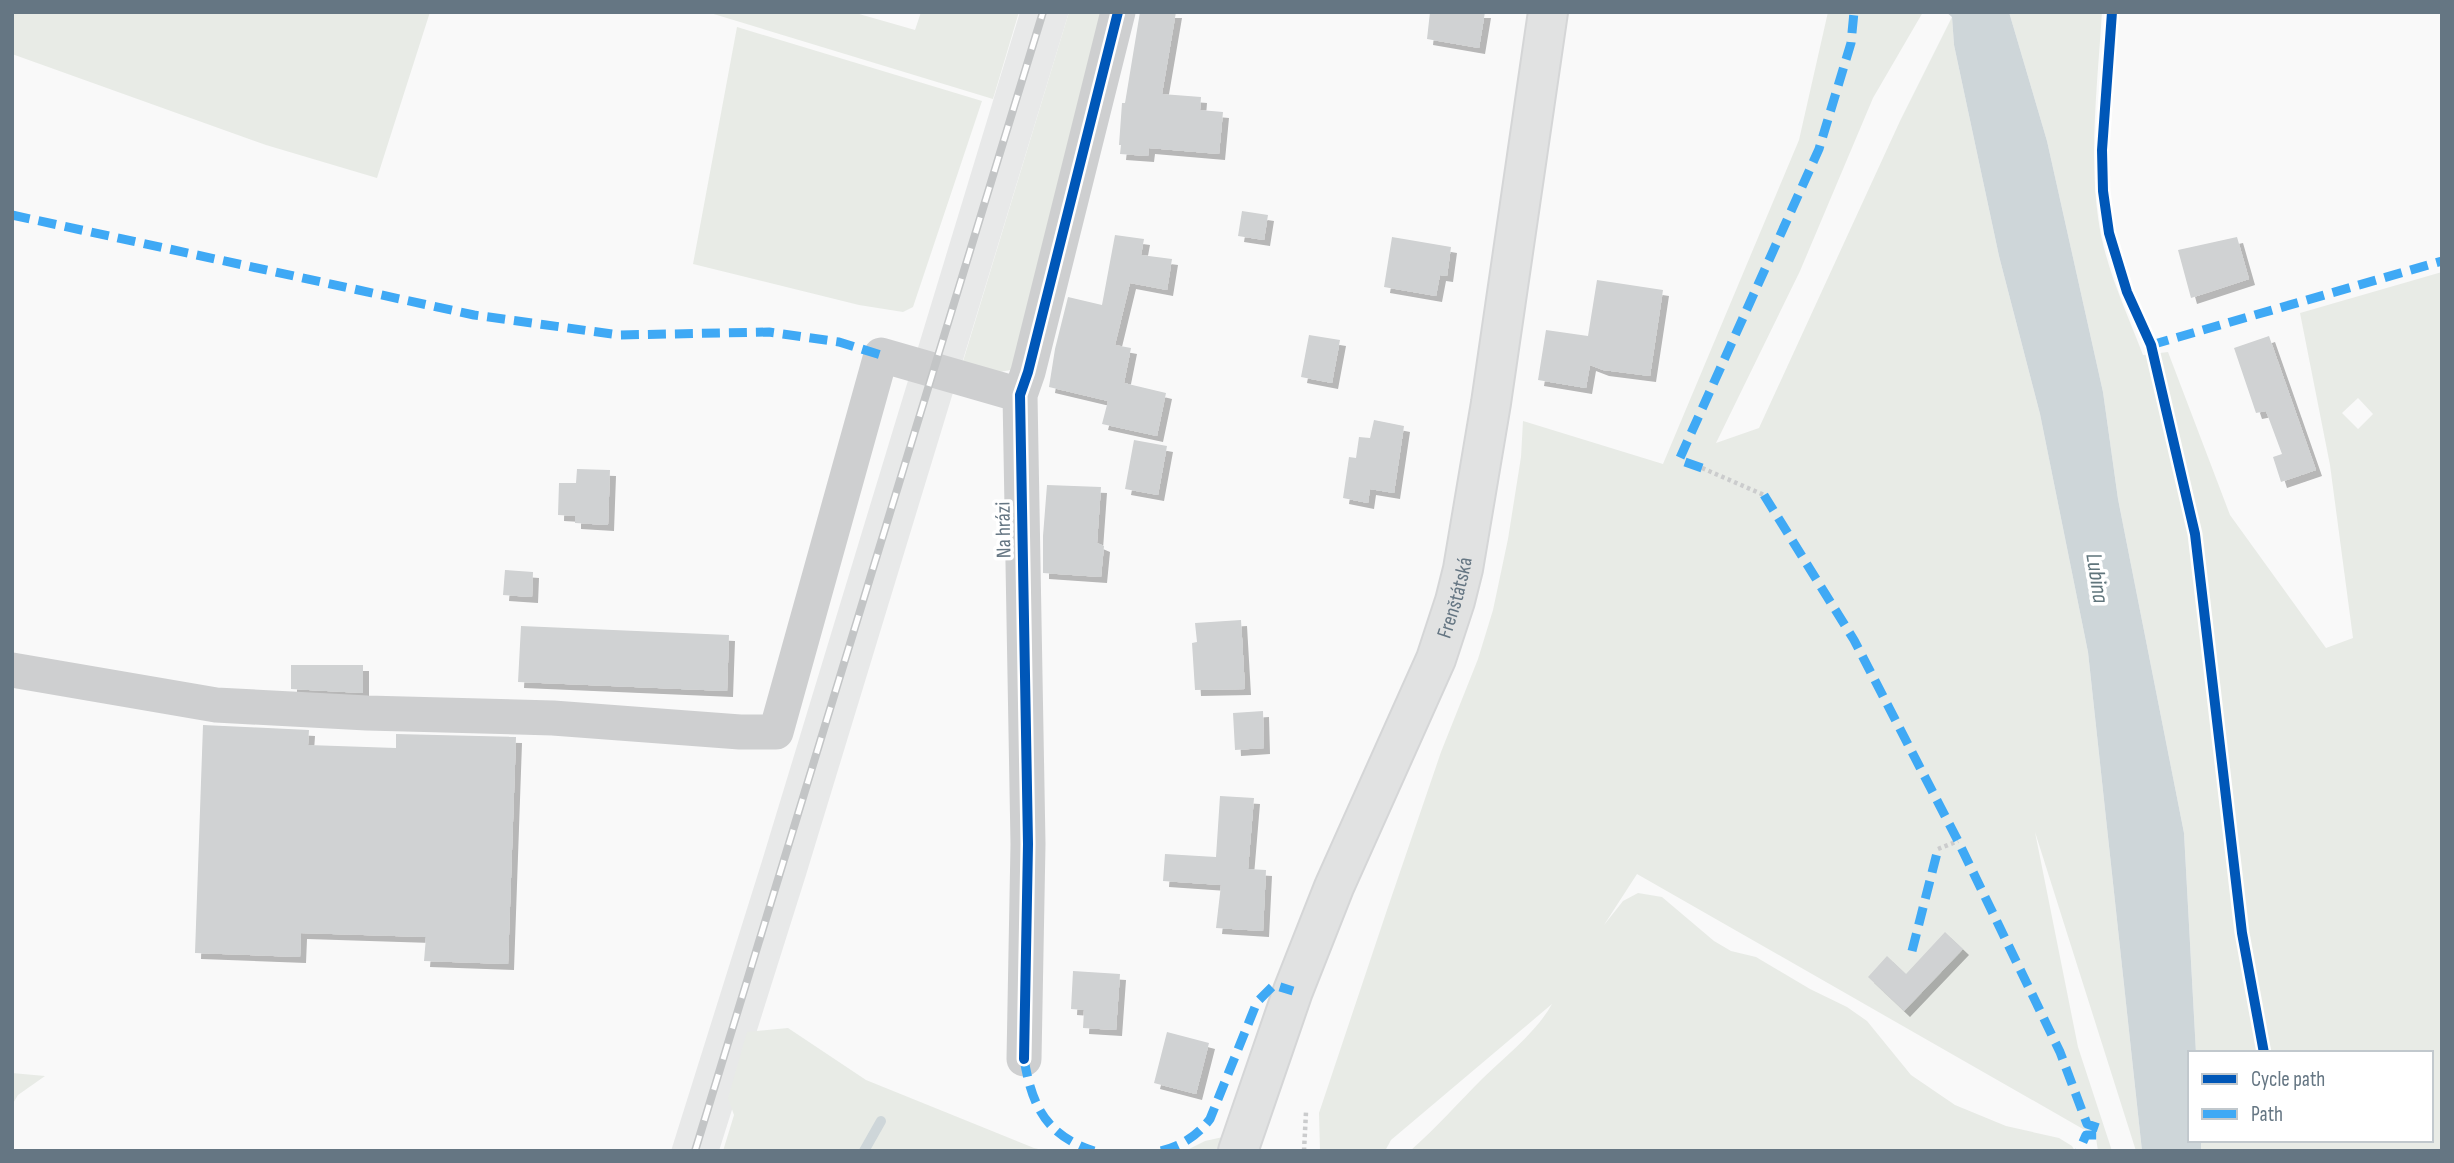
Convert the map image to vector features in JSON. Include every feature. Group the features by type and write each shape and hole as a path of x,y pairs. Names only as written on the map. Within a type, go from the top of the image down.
{"main road":[{"name":"Frenštátská","path":"1242,1141 1293,990 1334,887 1432,670 1464,569 1548,12"}],"street":[{"name":"Na hrázi","path":"1024,1059 1028,844 1020,395 1118,12"},
{"path":"12,670 216,705 367,713 552,718 740,732 776,732 881,355 1020,395"}],"path":[{"path":"1702,468 1764,495"},
{"path":"1938,849 1958,841"},
{"path":"1304,1151 1306,1112"}],"shaded area":[{"path":"12,12 430,12 377,178 266,145 12,54"},
{"path":"707,12 852,12 915,30 921,12 1019,12 993,99"},
{"path":"1020,12 1069,12 719,1151 671,1151 762,861"},
{"path":"1069,12 1110,12 1016,369 989,374 961,368"},
{"path":"1828,12 1923,12 1873,98 1800,271 1716,443 1759,428 1900,121 1952,17 1954,45 1999,256 2040,414 2088,652 2142,1151 2136,1151 2035,832 2078,1047 2112,1151 2098,1151 2095,1131 2083,1129 1637,874 1604,925 1623,901 1638,893 1662,897 1714,941 1731,951 1756,957 1847,1007 1867,1021 1911,1075 1955,1105 2006,1126 2059,1138 2075,1151 1410,1151 1529,1034 1552,1004 1391,1140 1385,1151 1320,1151 1319,1113 1441,752 1478,659 1493,610 1508,539 1521,457 1523,421 1663,464 1799,140"},
{"path":"2009,12 2102,12 2095,115 2095,192 2101,235 2116,287 2143,355 2168,352 2230,515 2326,648 2353,638 2330,465 2300,313 2442,272 2442,1151 2201,1151 2201,1142 2433,1142 2433,1051 2196,1051 2184,833 2118,499 2103,392 2047,141","holes":["2358,398 2373,414 2358,429 2342,413"]},
{"path":"737,27 982,101 913,307 903,312 859,305 693,264"},
{"path":"788,1028 866,1080 1047,1151 723,1151 734,1115 728,1098 747,1032"},
{"path":"12,1073 45,1076 18,1095 12,1105"},
{"path":"1223,1137 1218,1151 1185,1151 1205,1141"}],"water":[{"name":"Lubina","path":"1946,12 2009,12 2047,141 2103,392 2118,499 2184,833 2196,1051 2188,1051 2188,1142 2201,1142 2201,1151 2142,1151 2088,652 2040,414 1999,256 1954,45 1952,17"}],"building":[{"path":"1140,12 1176,12 1162,94 1201,97 1200,110 1223,112 1219,154 1149,148 1148,156 1120,154 1122,103 1125,103"},
{"path":"1430,12 1485,12 1479,48 1427,39"},
{"path":"1242,211 1268,215 1264,240 1238,236"},
{"path":"1115,235 1144,239 1141,255 1172,259 1167,290 1130,283 1115,345 1131,348 1124,383 1166,393 1157,436 1102,424 1108,401 1049,387 1068,297 1102,305"},
{"path":"1392,237 1451,247 1447,276 1440,275 1436,296 1384,287"},
{"path":"2237,237 2249,279 2191,298 2178,250"},
{"path":"1597,280 1663,290 1650,376 1603,370 1590,365 1586,388 1538,380 1546,330 1588,336"},
{"path":"1309,335 1340,340 1332,383 1301,377"},
{"path":"2269,336 2316,470 2281,482 2273,457 2282,454 2266,411 2256,413 2234,348"},
{"path":"1374,420 1404,426 1394,493 1370,489 1368,503 1343,498 1349,457 1356,458 1359,437 1370,438"},
{"path":"1134,440 1167,446 1158,495 1125,489"},
{"path":"577,469 610,470 608,525 575,523 575,516 558,515 559,483 576,483"},
{"path":"1047,485 1101,487 1097,543 1104,546 1101,577 1043,573"},
{"path":"505,570 533,572 532,597 503,595"},
{"path":"1241,620 1245,689 1195,690 1192,643 1197,642 1195,623"},
{"path":"521,626 729,635 727,691 518,682"},
{"path":"291,665 363,665 363,693 291,689"},
{"path":"1263,711 1264,748 1235,750 1233,713"},
{"path":"203,725 309,730 308,745 396,748 396,734 516,737 508,964 424,961 426,937 301,933 300,957 195,953"},
{"path":"1220,796 1254,798 1248,869 1266,870 1263,931 1216,928 1221,885 1163,881 1165,854 1216,857"},
{"path":"1945,932 1963,949 1904,1011 1868,977 1887,956 1906,974"},
{"path":"1073,971 1120,974 1116,1030 1083,1028 1084,1010 1071,1009"},
{"path":"1167,1032 1209,1043 1196,1094 1154,1083"}],"waterway":[{"path":"864,1151 881,1121"}],"railway":[{"path":"695,1151 1043,12"}],"marked path":[{"path":"1702,468 1679,460 1819,149 1851,43 1854,12"},
{"path":"12,215 474,315 619,335 769,332 839,342 881,355"},
{"path":"2151,345 2442,261"},
{"path":"1764,495 1854,640 1958,841 2060,1052 2087,1124 2099,1128 2097,1135 2086,1135 2079,1151"},
{"path":"1912,951 1938,849"},
{"path":"1161,1151 1189,1139 1210,1119 1257,1002 1274,985 1293,991"},
{"path":"1024,1059 1031,1091 1052,1127 1077,1144 1094,1151"}],"cycle path":[{"path":"1024,1059 1028,844 1020,395 1118,12"},
{"path":"2112,12 2102,150 2103,191 2109,233 2127,292 2151,345 2195,534 2242,933 2264,1051"}]}
